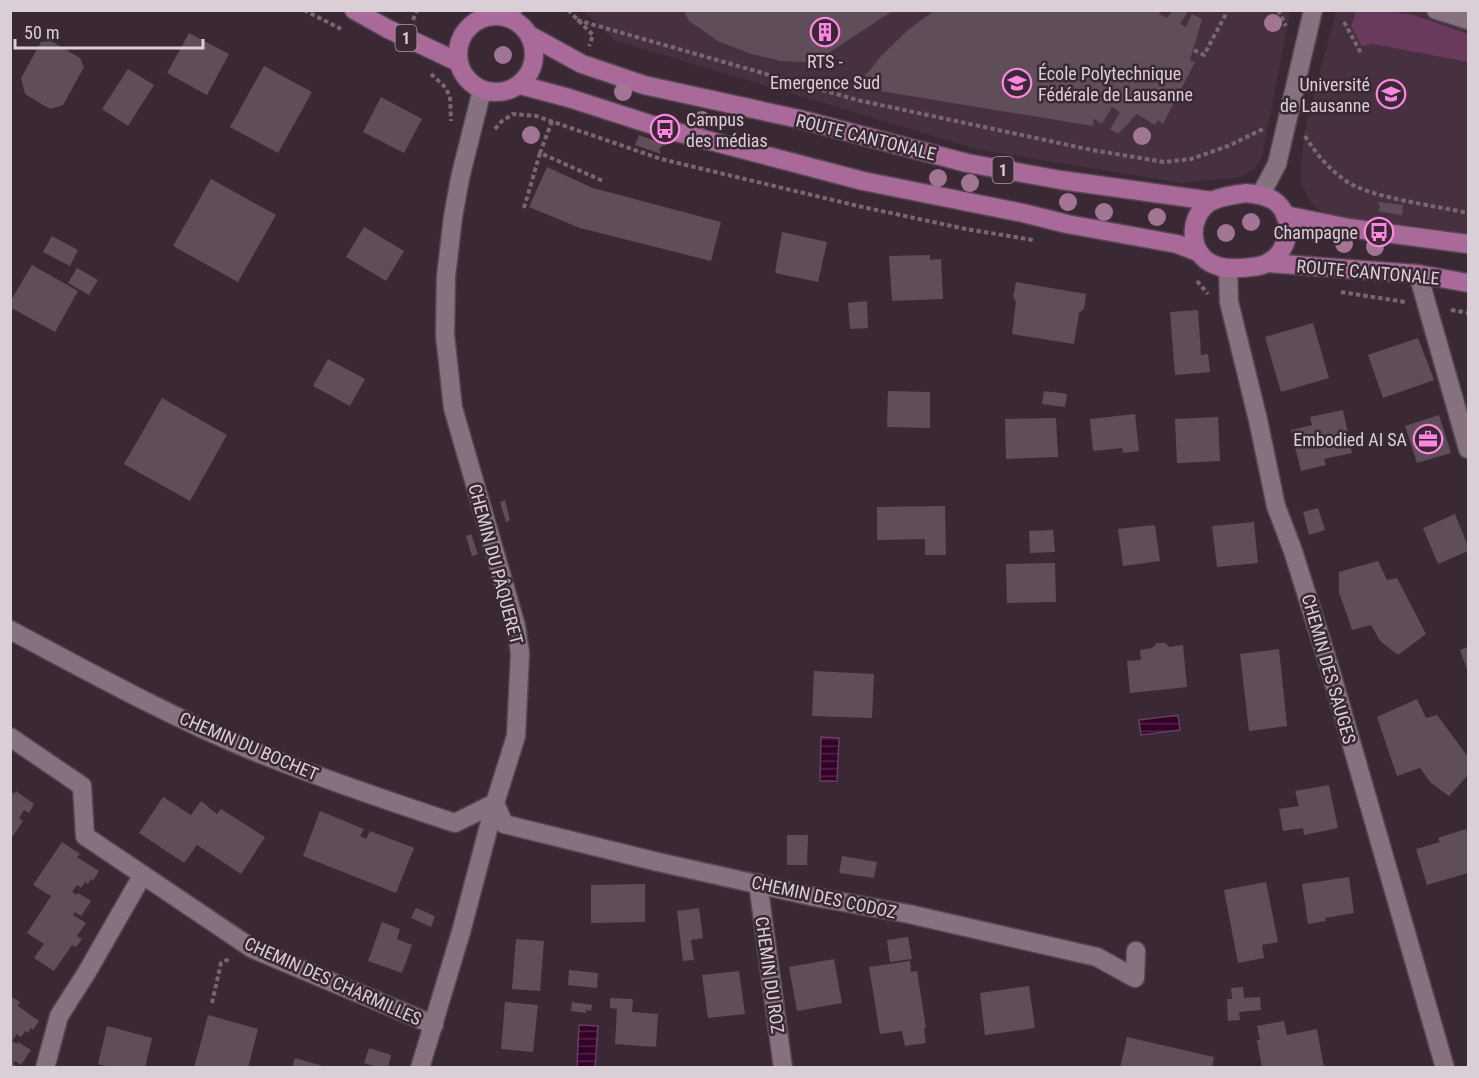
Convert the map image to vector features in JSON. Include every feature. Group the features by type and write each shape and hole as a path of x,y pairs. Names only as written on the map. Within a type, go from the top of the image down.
{"main road":[{"name":"1","path":"354,10 458,62"},
{"path":"476,14 512,14 531,36 535,57 528,77 520,85 502,92 482,90 463,74 458,62 458,48 476,14"},
{"name":"ROUTE CANTONALE","path":"531,36 582,63 644,85 799,119 967,163 1061,180 1212,201"},
{"name":"1","path":"520,85 665,129 863,182 1177,244 1198,252"},
{"path":"1246,193 1261,194 1274,200 1285,215 1288,226 1287,240 1278,256 1268,264 1252,267 1228,268 1206,262 1198,252 1193,238 1195,219 1202,209 1212,201 1246,193"},
{"path":"1285,215 1349,228 1468,244"},
{"name":"ROUTE CANTONALE","path":"1268,264 1418,274 1468,283"}],"street":[{"path":"1261,194 1277,164 1313,10"},
{"path":"1436,10 1468,20"},
{"name":"CHEMIN DU PÂQUERET","path":"420,1068 516,736 520,652 516,626 453,408 446,335 446,277 453,217 460,178 482,90"},
{"name":"CHEMIN DES SAUGES","path":"1228,268 1229,302 1276,506 1293,551 1330,669 1445,1068"},
{"path":"1418,274 1468,448"},
{"name":"CHEMIN DU BOCHET","path":"10,630 120,689 235,743 375,797 455,823 495,803"},
{"name":"CHEMIN DES CHARMILLES","path":"10,737 82,786 85,836 142,876 253,950 434,1025"},
{"name":"CHEMIN DES CODOZ","path":"495,803 504,824 658,862 815,897 909,914 1097,957 1135,978 1136,951"},
{"path":"45,1068 59,1016 142,876"},
{"name":"CHEMIN DU ROZ","path":"758,883 783,1068"}],"path":[{"path":"568,10 593,35 589,47"},
{"path":"1194,50 1204,56 1228,10"},
{"path":"1278,10 1286,25 1286,35"},
{"path":"577,20 849,98 1138,158 1164,162 1191,159 1228,146 1266,127"},
{"path":"1344,22 1362,55"},
{"path":"432,75 444,86 450,96 450,121 454,122"},
{"path":"491,132 513,114 523,113"},
{"path":"524,208 552,121"},
{"path":"1304,134 1326,164 1348,183 1374,193 1468,213"},
{"path":"540,153 603,181"},
{"path":"1137,165 1138,158"},
{"path":"1439,207 1439,214"},
{"path":"1333,291 1468,313"},
{"path":"212,1003 221,963 232,958 240,941"}],"shaded area":[{"path":"1362,10 1414,15 1468,34 1468,62 1373,44 1362,46 1351,26 1356,12"},
{"name":"École Polytechnique Fédérale de Lausanne","path":"584,11 1290,11 1262,158 1255,168 1240,177 1182,183 980,150 614,40"},
{"name":"Université de Lausanne","path":"1336,11 1468,11 1468,234 1413,225 1331,219 1311,203 1300,181 1304,134"},
{"path":"1178,715 1180,730 1141,735 1139,720"},
{"path":"821,737 839,738 837,781 820,781"},
{"path":"579,1025 598,1026 595,1067 577,1067"}],"building":[{"path":"683,10 894,10 824,56 805,62 781,61 751,54 718,41 689,21"},
{"path":"935,10 1161,10 1159,14 1167,18 1173,10 1189,10 1180,24 1186,27 1192,14 1202,19 1190,60 1195,62 1163,124 1158,120 1155,125 1137,114 1118,134 1110,129 1120,112 1112,107 1102,124 1094,119 1093,126 856,87 881,56 909,29"},
{"path":"189,33 229,54 207,95 167,73"},
{"path":"51,41 80,58 84,67 63,105 50,109 25,94 21,78 41,42"},
{"path":"264,66 312,92 278,153 230,127"},
{"path":"128,69 154,85 128,126 102,109"},
{"path":"381,97 422,119 404,153 363,132"},
{"path":"639,135 664,144 659,149 661,154 635,145"},
{"path":"547,167 593,188 721,222 711,261 580,228 529,207"},
{"path":"211,179 276,215 238,282 173,246"},
{"path":"1378,202 1403,205 1402,215 1378,211 1380,207"},
{"path":"364,227 404,251 386,281 346,257"},
{"path":"782,232 827,242 818,282 775,273"},
{"path":"52,236 78,250 70,266 43,252"},
{"path":"930,255 930,260 941,259 943,299 892,301 889,256"},
{"path":"32,265 78,291 55,332 10,307 10,302"},
{"path":"77,268 98,280 89,295 68,283"},
{"path":"1016,282 1086,294 1084,309 1079,313 1074,344 1012,334 1016,302 1013,297"},
{"path":"867,301 868,328 850,329 848,303"},
{"path":"1198,310 1201,355 1208,354 1210,372 1175,375 1170,312"},
{"path":"1313,323 1329,378 1281,392 1265,337"},
{"path":"1418,338 1434,380 1383,398 1368,355"},
{"path":"328,359 365,379 350,406 313,386"},
{"path":"888,391 930,392 930,428 887,427"},
{"path":"1044,391 1067,394 1065,407 1042,404"},
{"path":"162,398 227,435 190,501 124,464"},
{"path":"1343,410 1352,453 1324,459 1326,465 1301,471 1291,430 1312,425 1310,417"},
{"path":"1135,414 1139,451 1123,453 1122,448 1093,451 1090,419"},
{"path":"1439,415 1451,453 1417,463 1405,426"},
{"path":"1218,417 1220,461 1177,463 1175,419"},
{"path":"1056,418 1058,457 1006,459 1005,419"},
{"path":"505,500 510,520 506,522 500,502"},
{"path":"945,506 946,555 925,555 925,539 877,540 877,507"},
{"path":"1318,508 1325,530 1309,535 1303,512"},
{"path":"1455,514 1468,551 1438,564 1423,528"},
{"path":"1254,522 1258,563 1217,567 1212,526"},
{"path":"1155,525 1160,561 1123,566 1118,529"},
{"path":"1053,530 1055,552 1030,553 1029,531"},
{"path":"471,534 478,554 472,556 466,536"},
{"path":"1378,561 1387,580 1397,578 1426,634 1398,655 1380,641 1371,625 1352,630 1339,592 1339,572"},
{"path":"1055,563 1056,602 1007,603 1006,564"},
{"path":"1157,643 1165,643 1169,647 1183,645 1187,687 1130,693 1127,661 1141,660 1140,650 1152,648"},
{"path":"1468,647 1468,672 1460,650"},
{"path":"1279,649 1287,726 1249,731 1240,654"},
{"path":"814,671 874,674 872,718 812,716"},
{"path":"1417,699 1426,718 1437,715 1468,757 1468,775 1449,796 1431,783 1420,768 1397,776 1377,717"},
{"path":"1329,785 1338,828 1304,835 1303,828 1283,831 1279,809 1299,806 1295,791"},
{"path":"10,791 14,794 16,791 34,804 29,813 24,810 19,818 23,821 10,840"},
{"path":"163,797 191,815 201,801 217,814 221,809 265,837 241,874 197,845 184,863 139,833"},
{"path":"320,811 364,829 360,836 366,839 370,831 414,848 396,893 303,856"},
{"path":"1466,829 1468,873 1427,885 1416,849 1440,842 1438,838"},
{"path":"787,835 808,835 807,865 787,865"},
{"path":"62,842 80,854 77,857 99,871 93,881 91,879 88,884 85,882 81,888 77,885 72,892 91,901 81,916 75,912 73,915 86,923 77,936 82,939 76,947 72,945 54,971 34,958 44,944 27,933 51,896 33,885"},
{"path":"842,856 877,862 874,878 839,873"},
{"path":"1349,877 1354,913 1325,918 1326,921 1308,924 1302,884"},
{"path":"1266,882 1278,942 1262,945 1264,958 1238,963 1224,890"},
{"path":"645,884 645,922 591,923 591,885"},
{"path":"416,908 435,916 431,927 411,918"},
{"path":"699,908 703,938 691,940 694,960 683,961 677,911"},
{"path":"382,922 400,929 397,939 412,945 402,973 368,961"},
{"path":"908,937 912,959 890,962 887,940"},
{"path":"516,939 544,941 540,991 512,989"},
{"path":"834,959 842,1003 797,1011 789,967"},
{"path":"910,961 911,972 917,971 926,1028 924,1028 926,1043 905,1046 902,1031 880,1034 869,967"},
{"path":"569,970 598,973 597,988 568,985"},
{"path":"739,971 745,1014 708,1018 702,975"},
{"path":"1029,986 1035,1028 985,1035 980,993"},
{"path":"1243,987 1244,998 1260,997 1261,1010 1239,1012 1240,1020 1228,1021 1227,999 1232,999 1231,988"},
{"path":"10,996 20,1002 18,1006 39,1021 33,1030 31,1028 28,1033 25,1031 21,1037 17,1034 12,1041 31,1050 21,1065 15,1061 13,1064 19,1068 10,1068"},
{"path":"610,998 633,999 632,1012 658,1014 656,1047 615,1044 617,1009 610,1008"},
{"path":"505,1002 538,1005 533,1052 501,1049"},
{"path":"572,1002 592,1005 591,1011 586,1010 586,1013 571,1011"},
{"path":"208,1015 258,1029 248,1068 194,1068"},
{"path":"1284,1021 1287,1035 1317,1029 1324,1068 1262,1068 1257,1026"},
{"path":"107,1026 152,1038 145,1068 112,1068 98,1064"},
{"path":"1127,1037 1214,1057 1212,1068 1120,1068"},
{"path":"369,1048 391,1055 388,1068 364,1063"},
{"path":"295,1058 326,1067 326,1068 292,1068"}],"place":[{"name":"RTS - Emergence Sud","path":"825,32"},
{"name":"École Polytechnique Fédérale de Lausanne","path":"1017,83"},
{"name":"Université de Lausanne","path":"1391,94"},
{"name":"Campus des médias","path":"665,129"},
{"name":"Champagne","path":"1379,232"},
{"name":"Embodied AI SA","path":"1428,439"}]}
